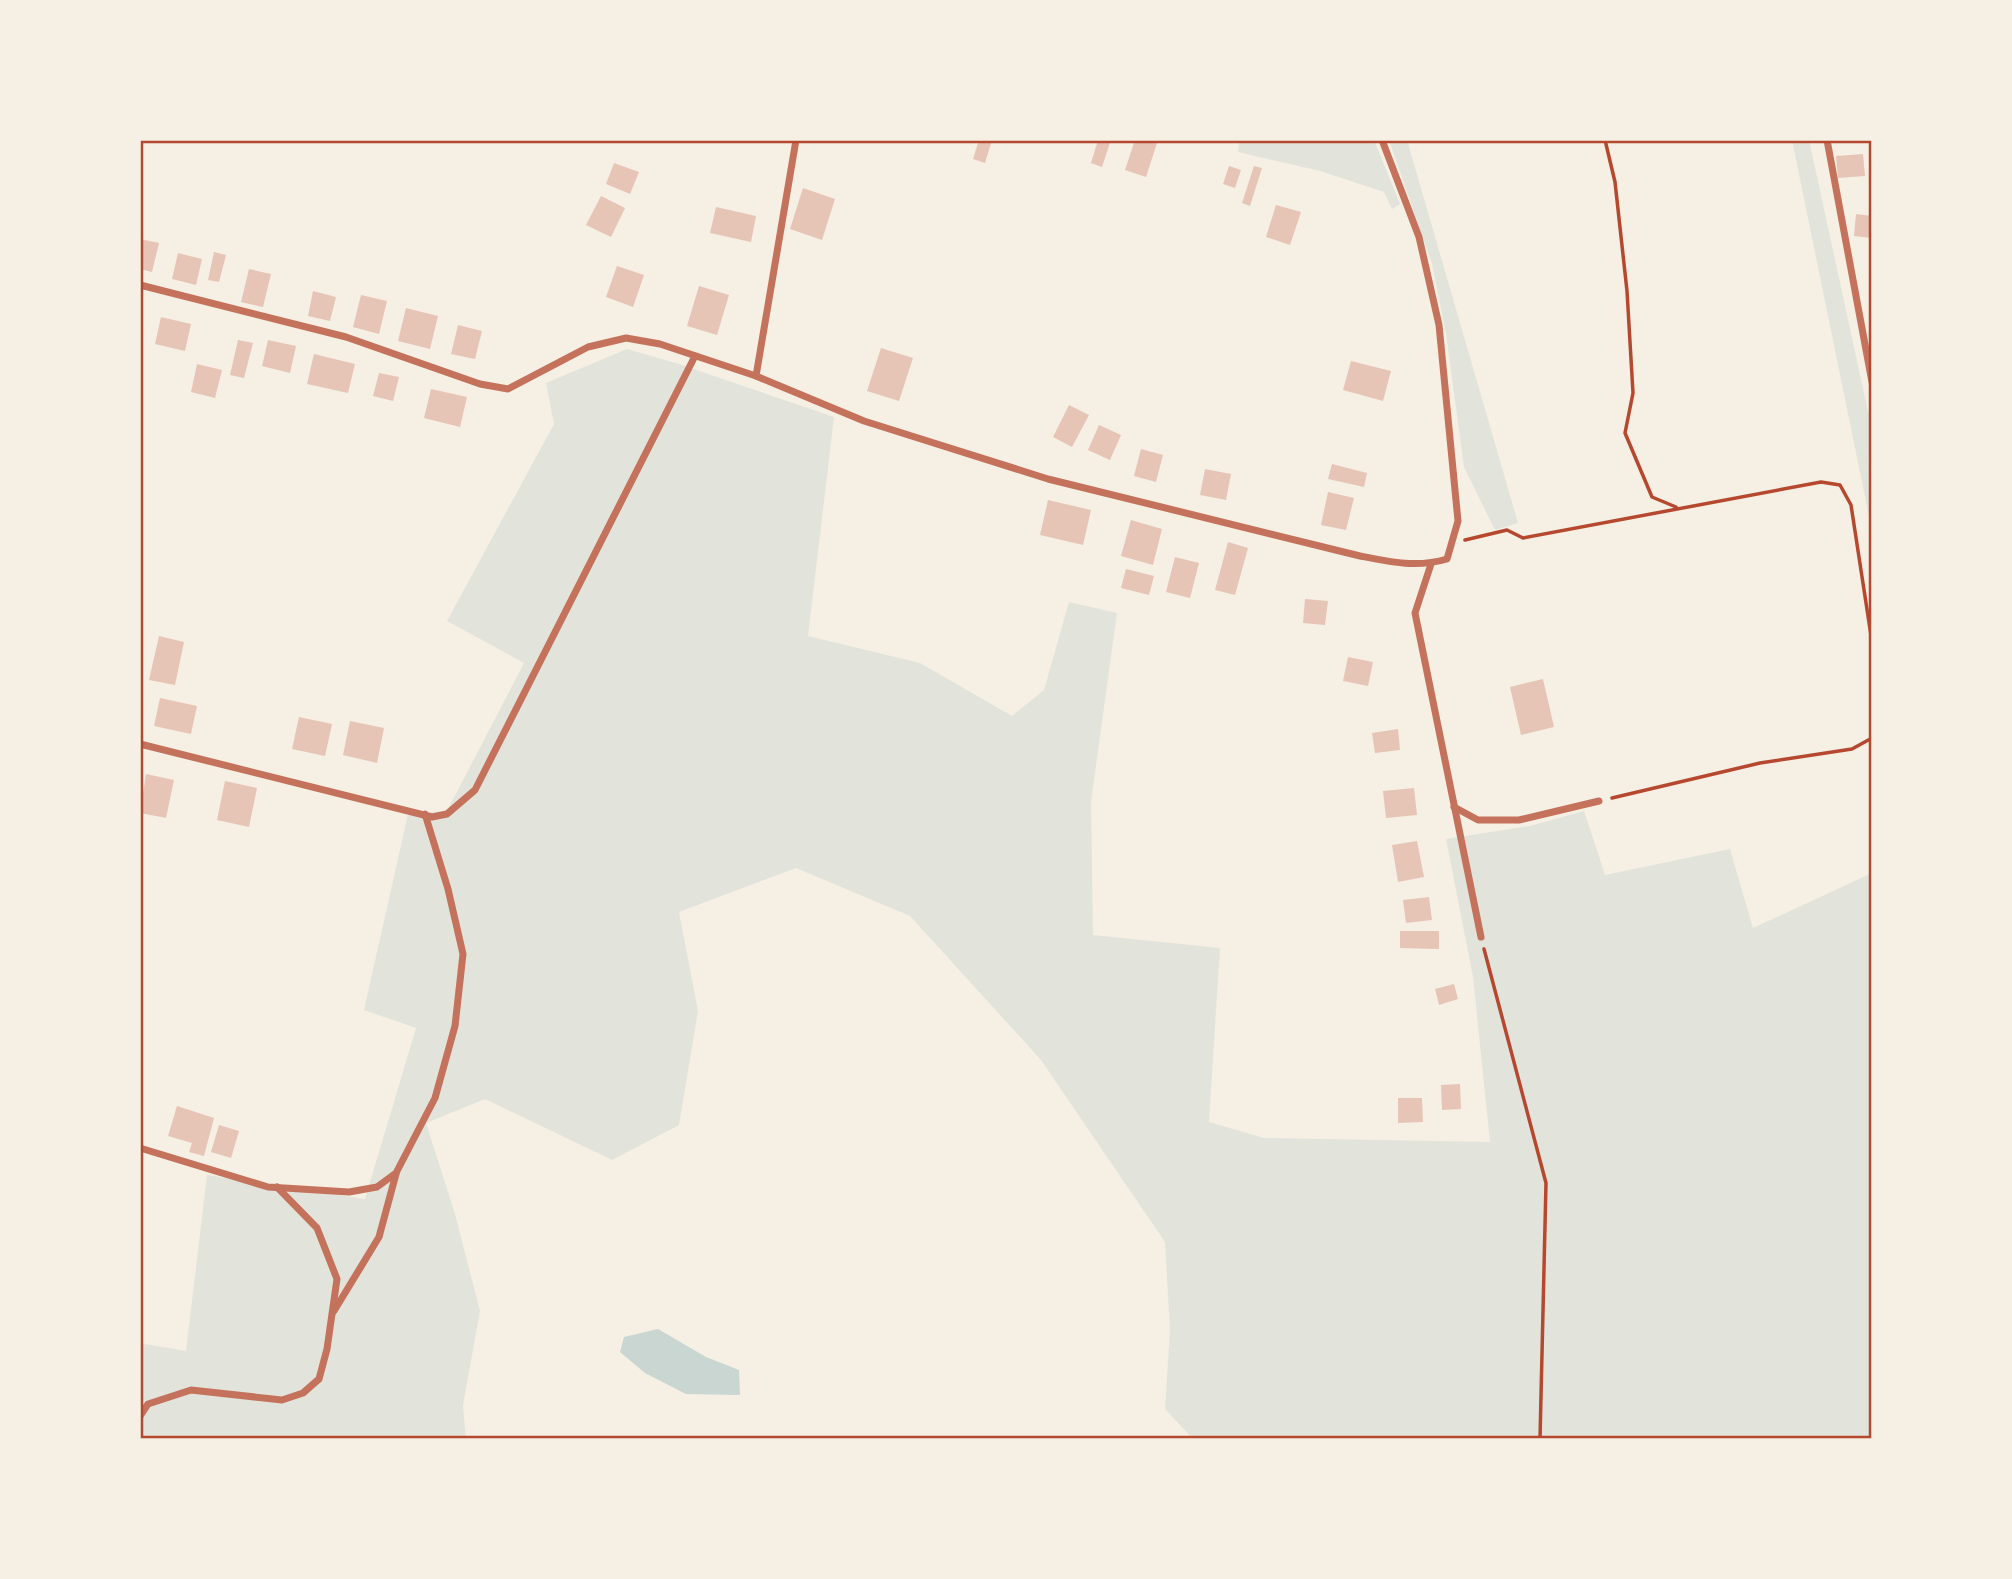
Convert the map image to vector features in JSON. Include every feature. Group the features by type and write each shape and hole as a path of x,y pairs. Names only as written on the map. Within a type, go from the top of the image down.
{"street":[{"path":"756,376 796,140"},
{"path":"140,285 346,337 480,384 508,389 588,347 626,338 660,344 756,376 864,421 1048,479 1360,556 1398,564 1431,564 1447,559 1458,522 1439,325 1419,237 1382,140"},
{"path":"1827,140 1872,382"},
{"path":"140,744 432,817 447,814 475,790 695,356"},
{"path":"1431,564 1415,613 1481,937"},
{"path":"1454,807 1478,820 1519,820 1599,801"},
{"path":"332,1315 379,1237 396,1173 435,1098 455,1027 463,954 448,889 425,814"},
{"path":"140,1148 268,1187 349,1192 377,1186 396,1173"},
{"path":"140,1416 148,1404 191,1390 282,1400 303,1394 319,1379 327,1349 337,1279 317,1228 277,1187"}],"path":[{"path":"1605,140 1615,182 1627,291 1633,393 1625,433 1652,497 1678,508"},
{"path":"1464,540 1507,530 1523,538 1821,482 1840,485 1852,505 1872,642"},
{"path":"1599,801 1760,762 1852,749 1872,738"},
{"path":"1481,937 1546,1183 1539,1439"}],"shaded area":[{"path":"1239,140 1374,140 1400,204 1392,209 1384,192 1320,171 1238,152"},
{"path":"1389,140 1407,140 1518,523 1495,530 1464,467 1446,334 1432,264"},
{"path":"1792,140 1809,140 1872,430 1872,531"},
{"path":"627,349 834,417 808,636 920,663 1012,716 1044,690 1069,602 1117,613 1091,802 1093,935 1220,948 1209,1122 1264,1138 1490,1142 1473,977 1446,839 1530,826 1584,811 1605,875 1730,849 1753,928 1872,873 1872,1138 1869,1148 1872,1152 1872,1439 1193,1439 1165,1409 1170,1330 1165,1242 1041,1060 910,916 796,868 679,912 698,1011 679,1125 612,1160 485,1099 426,1123 455,1214 480,1311 463,1405 466,1439 140,1439 140,1343 186,1351 207,1175 365,1199 416,1028 364,1010 408,814 447,811 524,663 447,621 554,424 546,383"},
{"path":"658,1329 706,1357 739,1370 740,1395 686,1394 645,1373 620,1352 624,1337"}],"building":[{"path":"979,140 992,140 985,163 973,159"},
{"path":"1098,140 1111,140 1102,167 1091,163"},
{"path":"1135,140 1158,140 1146,177 1125,170"},
{"path":"1863,154 1865,176 1838,178 1836,156"},
{"path":"614,163 639,172 630,194 606,184"},
{"path":"1229,166 1241,170 1235,188 1223,184"},
{"path":"1254,166 1262,168 1250,206 1242,203"},
{"path":"803,188 835,199 822,240 790,229"},
{"path":"601,196 625,208 611,237 586,225"},
{"path":"1276,205 1301,212 1290,245 1266,237"},
{"path":"716,207 756,216 751,242 710,233"},
{"path":"1856,214 1872,216 1872,238 1854,236"},
{"path":"140,239 159,243 152,272 140,269"},
{"path":"214,252 226,255 219,282 208,280"},
{"path":"178,253 202,259 196,285 172,279"},
{"path":"617,266 644,275 633,307 606,297"},
{"path":"249,269 271,274 263,307 241,302"},
{"path":"699,286 729,295 717,335 687,326"},
{"path":"313,291 336,297 330,321 308,316"},
{"path":"361,295 387,301 379,334 353,327"},
{"path":"406,308 438,316 430,349 398,341"},
{"path":"161,317 191,324 185,351 155,344"},
{"path":"458,325 482,331 475,359 451,354"},
{"path":"238,340 253,343 244,378 230,375"},
{"path":"268,340 296,346 290,373 262,366"},
{"path":"881,348 913,358 899,401 867,391"},
{"path":"314,354 355,364 348,393 307,384"},
{"path":"1351,361 1391,371 1383,401 1343,390"},
{"path":"197,364 222,370 215,398 191,392"},
{"path":"379,373 399,377 393,401 373,396"},
{"path":"431,389 467,397 460,427 424,418"},
{"path":"1069,405 1089,415 1072,447 1053,437"},
{"path":"1099,425 1121,435 1110,460 1088,450"},
{"path":"1141,449 1163,455 1156,482 1134,476"},
{"path":"1332,464 1367,473 1364,487 1328,479"},
{"path":"1205,469 1231,474 1226,500 1200,495"},
{"path":"1328,492 1354,498 1346,530 1321,525"},
{"path":"1048,500 1091,510 1083,545 1040,535"},
{"path":"1131,520 1162,529 1153,565 1121,556"},
{"path":"1228,542 1248,548 1235,595 1215,590"},
{"path":"1175,557 1199,563 1190,598 1166,592"},
{"path":"1126,569 1154,576 1149,595 1121,588"},
{"path":"1305,599 1328,601 1325,625 1303,623"},
{"path":"159,636 184,642 175,685 149,680"},
{"path":"1348,657 1373,662 1368,686 1343,681"},
{"path":"1543,679 1554,727 1521,735 1510,687"},
{"path":"160,698 197,706 191,734 154,726"},
{"path":"299,717 332,724 325,756 292,749"},
{"path":"350,721 384,728 377,763 343,755"},
{"path":"1398,729 1400,750 1375,753 1372,733"},
{"path":"146,774 174,780 166,818 140,813"},
{"path":"225,781 257,788 249,827 217,820"},
{"path":"1414,788 1417,815 1386,818 1383,791"},
{"path":"1417,841 1424,877 1398,882 1392,845"},
{"path":"1429,897 1432,920 1406,923 1403,900"},
{"path":"1400,931 1439,931 1439,949 1400,948"},
{"path":"1454,984 1458,999 1439,1005 1435,989"},
{"path":"1460,1084 1461,1109 1442,1110 1441,1085"},
{"path":"1398,1098 1422,1098 1423,1122 1398,1123"},
{"path":"177,1106 214,1118 204,1156 189,1152 192,1143 168,1136"},
{"path":"219,1125 239,1131 231,1158 211,1152"}]}
